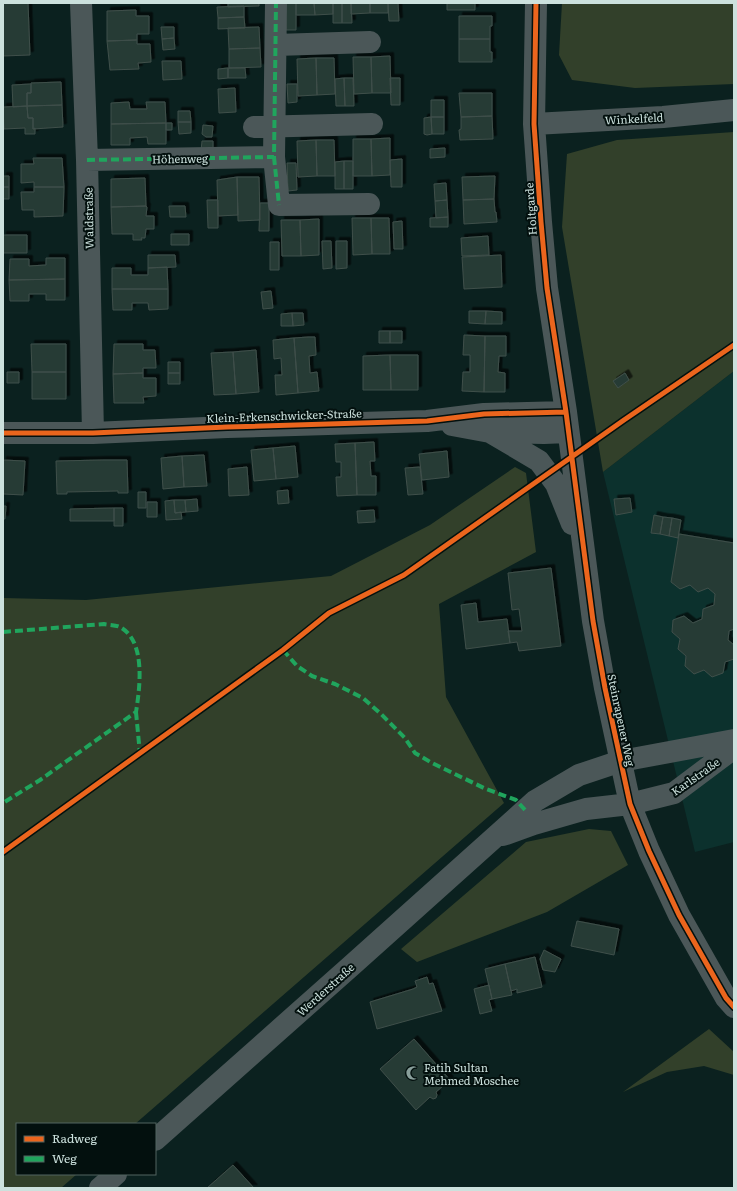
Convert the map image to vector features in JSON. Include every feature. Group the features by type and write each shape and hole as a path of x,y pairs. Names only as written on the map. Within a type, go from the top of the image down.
{"street":[{"name":"Waldstraße","path":"81,3 87,160 93,433"},
{"path":"276,3 276,45 264,127 274,157 279,205 369,204"},
{"name":"Holtgarde","path":"536,3 534,124 541,222 547,288 567,422"},
{"path":"276,45 370,42"},
{"name":"Winkelfeld","path":"534,124 663,117 734,110"},
{"path":"264,127 372,124"},
{"name":"Höhenweg","path":"87,160 274,157"},
{"name":"Klein-Erkenschwicker-Straße","path":"3,433 93,433 426,421 484,414 567,422"},
{"name":"Klein-Erkenschwicker-Straße","path":"426,421 490,432 544,433 567,422"},
{"name":"Steinrapener Weg","path":"567,422 593,621 605,688 630,804 649,851 679,915 726,998 734,1008"},
{"name":"Klein-Erkenschwicker-Straße","path":"490,432 539,461 556,484 584,557"},
{"name":"Karlstraße","path":"621,761 734,740"},
{"name":"Karlstraße","path":"630,804 674,793 734,748"},
{"name":"Werderstraße","path":"156,1139 535,801 579,775 621,761"},
{"name":"Werderstraße","path":"495,838 534,824 586,809 630,804"},
{"path":"100,1188 115,1175"}],"shaded area":[{"path":"562,3 734,3 734,84 635,88 572,80 559,55"},
{"path":"734,132 734,371 603,472 562,227 567,154 617,140"},
{"path":"734,371 734,842 695,852 603,472"},
{"path":"515,467 526,473 536,552 439,604 446,697 504,803 136,1123 16,1123 16,1175 76,1175 61,1188 3,1188 3,598 86,600 331,576 430,525"},
{"path":"589,829 611,831 628,865 547,912 417,962 401,949 526,842"},
{"path":"709,1029 734,1052 734,1075 704,1066 667,1072 623,1092"}],"building":[{"path":"3,3 28,3 30,55 3,56"},
{"path":"228,3 259,3 259,6 228,7"},
{"path":"285,3 296,3 296,30 286,30"},
{"path":"296,3 314,3 315,15 296,15"},
{"path":"314,3 333,3 333,14 315,15"},
{"path":"333,3 342,3 342,23 333,23"},
{"path":"342,3 351,3 352,23 342,23"},
{"path":"351,3 370,3 370,13 351,14"},
{"path":"370,3 388,3 388,13 370,13"},
{"path":"388,3 398,3 399,21 389,21"},
{"path":"447,3 475,3 475,10 447,10"},
{"path":"244,6 244,17 218,18 217,7"},
{"path":"136,10 136,16 149,16 149,34 137,34 137,40 107,41 107,11"},
{"path":"459,16 492,16 490,39 459,39"},
{"path":"244,17 245,28 218,29 218,18"},
{"path":"161,27 174,27 174,38 162,39"},
{"path":"259,27 260,48 229,49 228,28"},
{"path":"174,38 175,49 163,50 162,39"},
{"path":"459,39 490,39 492,62 459,62"},
{"path":"137,40 137,44 150,44 151,62 138,63 139,69 110,70 107,41"},
{"path":"260,48 261,67 229,68 229,49"},
{"path":"390,56 391,93 372,93 371,57"},
{"path":"353,57 371,57 372,93 354,94"},
{"path":"316,58 317,95 298,96 297,59"},
{"path":"316,58 334,58 335,94 317,95"},
{"path":"162,61 181,61 182,79 163,80"},
{"path":"228,68 228,78 218,79 218,69"},
{"path":"228,68 245,68 246,78 228,78"},
{"path":"344,78 345,106 336,106 335,79"},
{"path":"344,78 353,78 354,106 345,106"},
{"path":"390,78 400,78 400,105 391,105"},
{"path":"61,82 62,105 27,106 27,93 31,93 31,83"},
{"path":"31,84 31,93 27,93 27,106 13,107 12,85"},
{"path":"287,84 297,84 297,102 288,103"},
{"path":"235,88 236,112 219,113 218,89"},
{"path":"459,93 492,93 492,116 461,117"},
{"path":"431,100 444,100 444,117 431,117"},
{"path":"129,102 130,109 147,109 146,102 165,102 166,123 111,124 111,103"},
{"path":"62,105 63,127 33,129 33,118 28,118 27,106"},
{"path":"27,106 28,118 33,118 33,129 35,128 35,134 25,134 25,128 4,129 3,107"},
{"path":"178,111 190,111 191,122 178,122"},
{"path":"492,116 493,139 460,140 459,130 461,129 461,117"},
{"path":"431,117 444,117 444,134 432,134"},
{"path":"431,117 432,134 427,135 424,134 424,118"},
{"path":"178,122 191,122 191,133 179,134"},
{"path":"166,123 166,144 148,144 147,137 130,138 130,145 111,145 111,124"},
{"path":"166,123 172,123 172,130 166,130"},
{"path":"203,125 213,126 212,137 206,137 202,134"},
{"path":"390,138 390,175 372,176 371,139"},
{"path":"353,139 371,139 372,176 353,176"},
{"path":"316,140 317,176 298,177 297,141"},
{"path":"316,140 334,140 335,176 317,176"},
{"path":"202,141 213,141 213,151 201,151"},
{"path":"445,148 445,157 430,158 430,149"},
{"path":"33,158 62,158 64,187 34,187 34,182 21,183 21,164 34,164"},
{"path":"402,159 402,187 391,187 390,160"},
{"path":"344,161 344,189 335,189 335,162"},
{"path":"344,161 353,161 353,189 344,189"},
{"path":"287,163 296,163 297,190 288,191"},
{"path":"3,176 9,176 9,187 3,187"},
{"path":"495,176 494,199 463,200 462,177"},
{"path":"237,177 238,215 218,216 217,180"},
{"path":"237,177 259,177 260,220 238,221"},
{"path":"145,178 146,206 111,207 111,179"},
{"path":"446,183 447,200 435,201 434,184"},
{"path":"3,187 9,187 9,199 3,199"},
{"path":"34,187 64,187 63,216 34,217 34,210 22,210 21,192 34,192"},
{"path":"494,199 497,222 464,224 463,200"},
{"path":"207,200 218,200 218,228 208,228"},
{"path":"447,200 448,217 436,218 435,201"},
{"path":"260,203 269,203 269,231 259,231"},
{"path":"146,206 146,216 154,216 154,229 146,229 145,238 141,238 142,240 133,240 133,234 112,234 111,207"},
{"path":"169,206 185,206 186,217 170,217"},
{"path":"448,217 448,227 430,227 430,218"},
{"path":"352,218 371,218 372,254 353,255"},
{"path":"371,218 389,218 390,254 372,254"},
{"path":"319,219 319,255 301,256 300,220"},
{"path":"281,220 300,220 301,256 282,256"},
{"path":"402,221 403,249 394,249 393,222"},
{"path":"171,234 189,234 189,245 171,245"},
{"path":"3,235 27,235 27,253 3,253"},
{"path":"488,236 489,255 462,256 461,238"},
{"path":"322,241 331,241 332,268 323,269"},
{"path":"336,241 347,241 347,268 336,269"},
{"path":"270,242 279,242 279,270 270,270"},
{"path":"148,255 175,255 176,267 148,268"},
{"path":"501,255 502,287 464,289 462,257"},
{"path":"46,258 65,258 65,279 9,280 10,259 29,259 29,266 46,265"},
{"path":"167,267 168,289 112,289 112,268 131,268 131,275 148,275 148,268"},
{"path":"65,279 65,300 46,300 46,294 29,294 29,301 10,301 9,280"},
{"path":"112,289 168,289 168,309 149,310 148,303 132,303 132,310 113,310"},
{"path":"271,291 273,308 263,309 261,292"},
{"path":"469,311 486,311 485,324 469,323"},
{"path":"486,311 502,312 502,324 485,324"},
{"path":"292,313 303,313 304,325 293,326"},
{"path":"292,313 293,326 281,326 281,314"},
{"path":"379,331 390,331 390,343 379,343"},
{"path":"390,331 402,331 402,343 390,343"},
{"path":"464,335 485,336 484,392 462,391 463,372 470,372 470,355 463,355"},
{"path":"485,336 506,336 506,356 499,356 498,372 505,373 505,392 484,392"},
{"path":"315,337 316,355 309,356 310,373 317,372 319,391 298,393 294,338"},
{"path":"294,338 298,393 276,395 275,375 282,375 281,358 274,359 273,340"},
{"path":"31,344 66,344 66,372 32,372"},
{"path":"114,344 143,344 143,350 155,350 156,368 143,368 143,373 113,374"},
{"path":"256,350 259,392 236,394 233,352"},
{"path":"233,352 236,394 214,395 211,353"},
{"path":"390,355 391,390 363,390 363,356"},
{"path":"390,355 418,355 418,390 391,390"},
{"path":"168,362 180,362 180,373 168,373"},
{"path":"7,372 19,372 19,383 7,383"},
{"path":"32,372 66,372 66,399 32,399"},
{"path":"143,373 143,378 156,378 156,396 143,397 144,403 114,403 113,374"},
{"path":"168,373 180,373 180,384 168,384"},
{"path":"625,373 629,380 618,388 613,381"},
{"path":"374,442 375,461 370,461 371,476 376,476 376,495 357,495 355,443"},
{"path":"355,443 357,495 337,496 336,477 341,477 341,462 336,462 335,444"},
{"path":"295,446 298,477 276,479 273,448"},
{"path":"273,448 276,479 254,481 251,450"},
{"path":"447,451 449,477 422,480 419,454"},
{"path":"204,455 207,486 184,487 182,456"},
{"path":"182,456 184,487 163,489 161,458"},
{"path":"3,460 25,461 23,495 3,494"},
{"path":"127,460 128,493 118,493 118,491 67,492 67,494 57,494 56,461"},
{"path":"247,467 249,495 229,496 228,469"},
{"path":"420,467 423,494 408,495 405,468"},
{"path":"288,490 289,503 278,504 277,491"},
{"path":"138,492 146,492 146,508 138,508"},
{"path":"630,498 632,512 616,515 614,499"},
{"path":"197,499 198,511 186,512 185,500"},
{"path":"174,500 185,500 186,512 175,513"},
{"path":"174,500 175,513 181,512 182,519 166,520 165,501"},
{"path":"147,502 157,502 157,517 147,517"},
{"path":"3,506 6,506 5,519 3,519"},
{"path":"114,508 114,521 70,521 70,509"},
{"path":"114,508 123,508 123,526 114,526"},
{"path":"374,510 375,522 358,523 357,511"},
{"path":"654,515 663,517 660,534 651,533"},
{"path":"663,517 672,518 669,536 660,534"},
{"path":"672,518 681,520 678,538 669,536"},
{"path":"679,534 734,543 734,629 729,631 728,640 734,645 734,659 725,662 723,673 712,677 704,670 694,674 685,666 686,656 678,649 680,639 672,632 673,620 684,616 693,623 702,619 703,609 714,605 715,594 708,588 698,592 690,585 680,589 671,582"},
{"path":"551,568 561,646 519,651 517,642 510,643 508,631 522,631 519,609 512,610 508,573"},
{"path":"476,603 478,622 507,619 510,643 466,649 461,605"},
{"path":"577,921 619,929 614,955 571,946"},
{"path":"544,950 561,959 555,972 543,970 540,959"},
{"path":"535,957 542,987 517,993 517,989 511,991 505,964"},
{"path":"505,964 512,995 492,999 485,969"},
{"path":"427,977 429,984 433,983 442,1011 377,1029 370,1002 413,989 417,987 415,981"},
{"path":"489,985 492,999 489,1000 492,1011 480,1014 474,989"},
{"path":"414,1039 450,1080 436,1092 436,1098 433,1099 430,1097 416,1110 380,1069"},
{"path":"233,1165 254,1188 207,1188"}],"marked path":[{"path":"87,160 274,157 276,3"},
{"path":"274,157 279,205"},
{"path":"3,632 104,624 118,626 128,634 134,643 138,653 140,678 136,712 40,780 3,803"},
{"path":"283,650 297,666 312,676 335,684 363,698 405,738 415,753 432,763 486,789 516,800 525,810"},
{"path":"136,712 140,754"}],"cycle path":[{"path":"536,3 534,124 547,288 566,412 593,621 605,688 630,804 649,851 679,915 726,998 734,1007"},
{"path":"3,852 283,650 329,613 404,575 624,420 734,345"},
{"path":"3,433 93,433 427,421 484,414 566,412"}],"place":[{"name":"Fatih Sultan Mehmed Moschee","path":"413,1073"}]}
